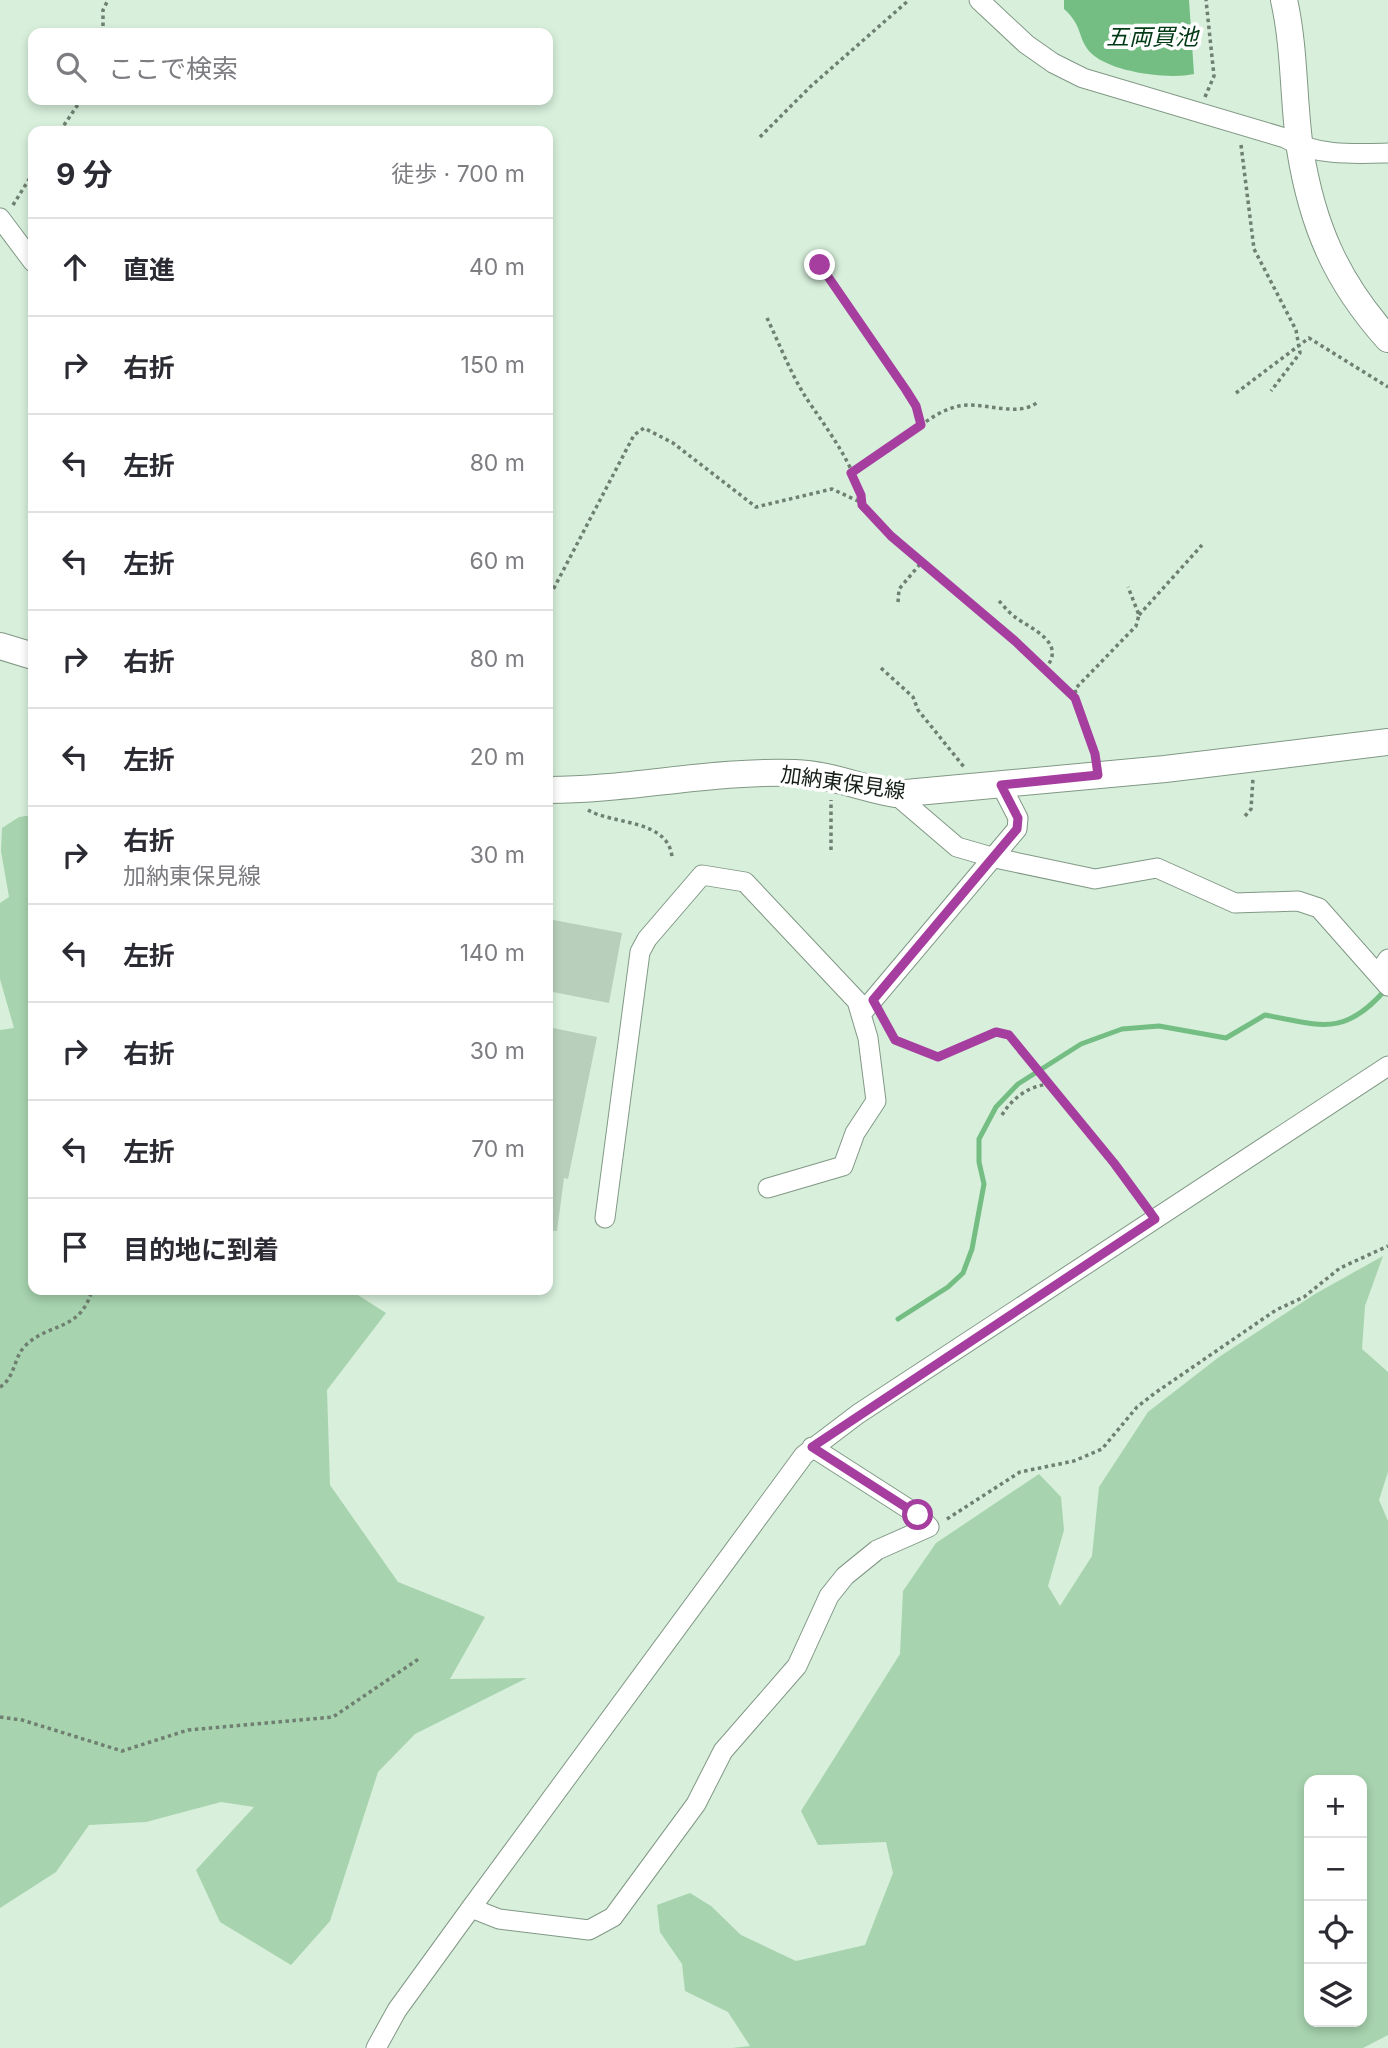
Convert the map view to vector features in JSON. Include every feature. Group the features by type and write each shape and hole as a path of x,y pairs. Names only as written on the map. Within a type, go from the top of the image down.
{"main road":[{"path":"1284,0 1308,196 1325,244 1342,278 1388,339"},
{"path":"0,646 28,654"},
{"name":"加納東保見線","path":"553,790 581,790 754,773 797,773 831,777 861,788 895,794 1098,775 1388,742"}],"street":[{"path":"979,0 1026,44 1053,63 1083,78 1285,138 1300,147 1351,154 1388,153"},
{"path":"2,220 28,255"},
{"path":"768,1188 843,1166 855,1133 876,1101 868,1006 1017,829 1018,818 1001,785"},
{"path":"895,794 957,847 995,858 1095,879 1157,868 1235,903 1249,905 1298,901 1310,904 1319,908 1385,973"},
{"path":"605,1217 640,952 647,939 702,875 745,882 856,1001 868,1006"},
{"path":"376,2048 397,2010 812,1447 1388,1066"},
{"path":"471,1908 499,1919 589,1930 612,1916 696,1804 723,1751 797,1666 829,1596 845,1576 877,1550 929,1527 918,1515 812,1447"}],"path":[{"path":"103,28 103,10 108,0"},
{"path":"760,137 810,87 909,0"},
{"path":"1197,112 1214,76 1206,0"},
{"path":"63,126 78,105"},
{"path":"1245,126 1241,140 1254,249 1296,330 1300,353 1271,391"},
{"path":"2,220 28,181"},
{"path":"820,265 906,390 916,406 921,425"},
{"path":"767,318 805,396 851,473 861,495 862,505"},
{"path":"1236,393 1309,338 1388,387"},
{"path":"851,473 921,425 960,405 1024,409 1039,401"},
{"path":"553,589 634,435 644,428 673,443 756,507 832,489 862,505 921,562 1015,641 1075,698"},
{"path":"1098,775 1095,754 1075,698 1075,689 1136,626 1139,615 1202,545"},
{"path":"898,602 899,589 921,562"},
{"path":"1128,587 1139,615"},
{"path":"999,601 1017,619 1032,625 1050,644 1051,658 1044,670"},
{"path":"881,668 913,697 918,710 962,764 970,778 971,788"},
{"path":"1245,816 1251,809 1253,783 1250,757"},
{"path":"831,777 831,850"},
{"path":"581,790 588,810 658,833 671,847 672,857"},
{"path":"868,1006 891,1036 903,1044 938,1057 1003,1032 1114,1163 1155,1219"},
{"path":"1002,1115 1019,1095 1037,1085 1049,1084"},
{"path":"929,1527 950,1518 1020,1472 1064,1464 1102,1449 1138,1407 1155,1393 1276,1310 1304,1297 1340,1268 1388,1246"},
{"path":"0,1387 8,1382 25,1345 68,1323 87,1307 91,1295"},
{"path":"0,1717 22,1720 122,1751 188,1730 333,1717 421,1658"}],"shaded area":[{"path":"28,816 28,1295 358,1295 386,1313 327,1390 330,1485 398,1582 485,1617 450,1679 527,1678 415,1734 378,1772 330,1921 291,1965 220,1922 196,1870 254,1807 221,1802 146,1822 89,1825 56,1872 0,1908 0,1030 14,1028 0,979 0,903 9,897 1,851 2,828 19,817"},
{"path":"1383,1256 1365,1306 1362,1349 1388,1372 1388,1472 1379,1500 1388,1521 1388,2035 1363,2048 732,2048 750,2046 728,2012 685,1991 682,1964 660,1932 657,1905 690,1893 711,1906 741,1935 796,1961 865,1945 893,1873 886,1842 818,1845 801,1811 900,1654 903,1591 936,1543 1039,1474 1061,1497 1064,1530 1048,1586 1060,1606 1092,1556 1099,1487 1148,1412 1219,1357 1315,1294"}],"water":[{"name":"五両買池","path":"1064,0 1189,0 1194,74 1170,76 1139,73 1098,58 1085,46 1074,21 1064,9"}],"building":[{"path":"553,920 622,933 609,1003 553,992"},
{"path":"553,1028 597,1037 568,1179 564,1178 557,1231 553,1231"}],"waterway":[{"path":"898,1319 948,1287 963,1273 972,1249 984,1184 979,1162 979,1139 996,1107 1018,1084 1081,1044 1122,1029 1159,1026 1226,1038 1265,1015 1330,1024 1357,1015 1386,989"}],"route":[{"path":"820,265 841,300 906,390 916,406 921,425 891,449 851,473 861,495 862,505 891,536 1015,641 1075,698 1095,754 1098,775 1001,785 1018,818 1017,829 873,1000 895,1040 938,1057 996,1032 1009,1035 1114,1163 1155,1219 812,1447 918,1515"}]}
